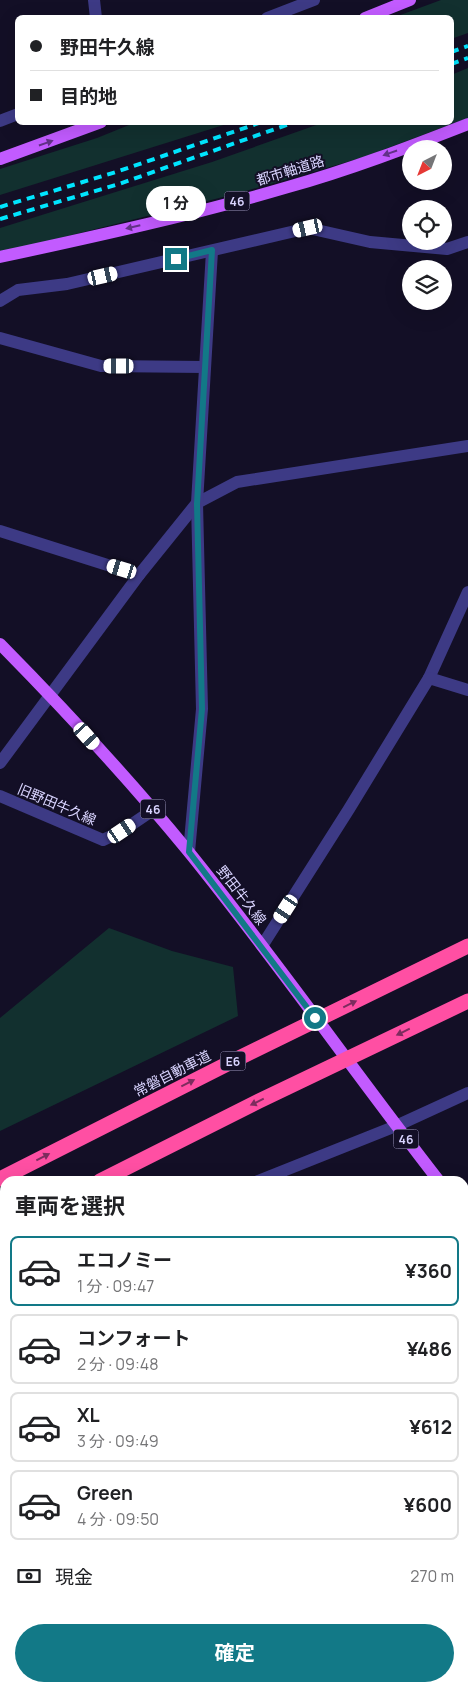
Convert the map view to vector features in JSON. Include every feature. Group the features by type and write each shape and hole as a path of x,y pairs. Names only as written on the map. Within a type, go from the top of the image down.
{"highway":[{"name":"常磐自動車道","path":"6,1176 239,1058 468,946"},
{"path":"110,1176 259,1101 468,1001"}],"main road":[{"path":"372,15 410,0"},
{"name":"都市軸道路","path":"0,258 180,216 290,187 404,149 468,124"},
{"path":"0,159 94,125"},
{"name":"野田牛久線","path":"0,644 50,695 189,852 435,1176"}],"street":[{"path":"94,0 96,15"},
{"path":"275,15 314,0"},
{"path":"0,121 15,115"},
{"path":"0,301 18,290 66,284 308,228 380,243 447,249 468,242"},
{"path":"189,852 202,709 197,504 212,250"},
{"path":"0,338 101,366 205,367"},
{"path":"0,762 139,575 197,504 237,482 468,446"},
{"path":"0,531 139,575"},
{"path":"262,946 429,678 468,592"},
{"path":"429,678 468,690"},
{"name":"旧野田牛久線","path":"0,796 103,840 122,831 153,810"},
{"path":"271,1176 396,1126 468,1092"}],"green space":[{"path":"441,0 468,0 468,33 454,38 454,15 400,15"},
{"path":"468,68 468,118 454,123 454,74"},
{"path":"129,125 224,125 0,195 0,169 97,138"},
{"path":"316,125 449,125 409,140 402,140 402,143 361,158 239,193 0,253 0,228 212,162"},
{"path":"109,928 172,951 233,967 238,1016 0,1131 0,1018"}],"railway":[{"path":"454,51 468,46"},
{"path":"454,63 468,58"},
{"path":"0,207 116,172 253,125"},
{"path":"0,219 119,184 286,125"}],"route":[{"path":"176,259 212,250 197,504 202,709 189,852 315,1018"}]}
